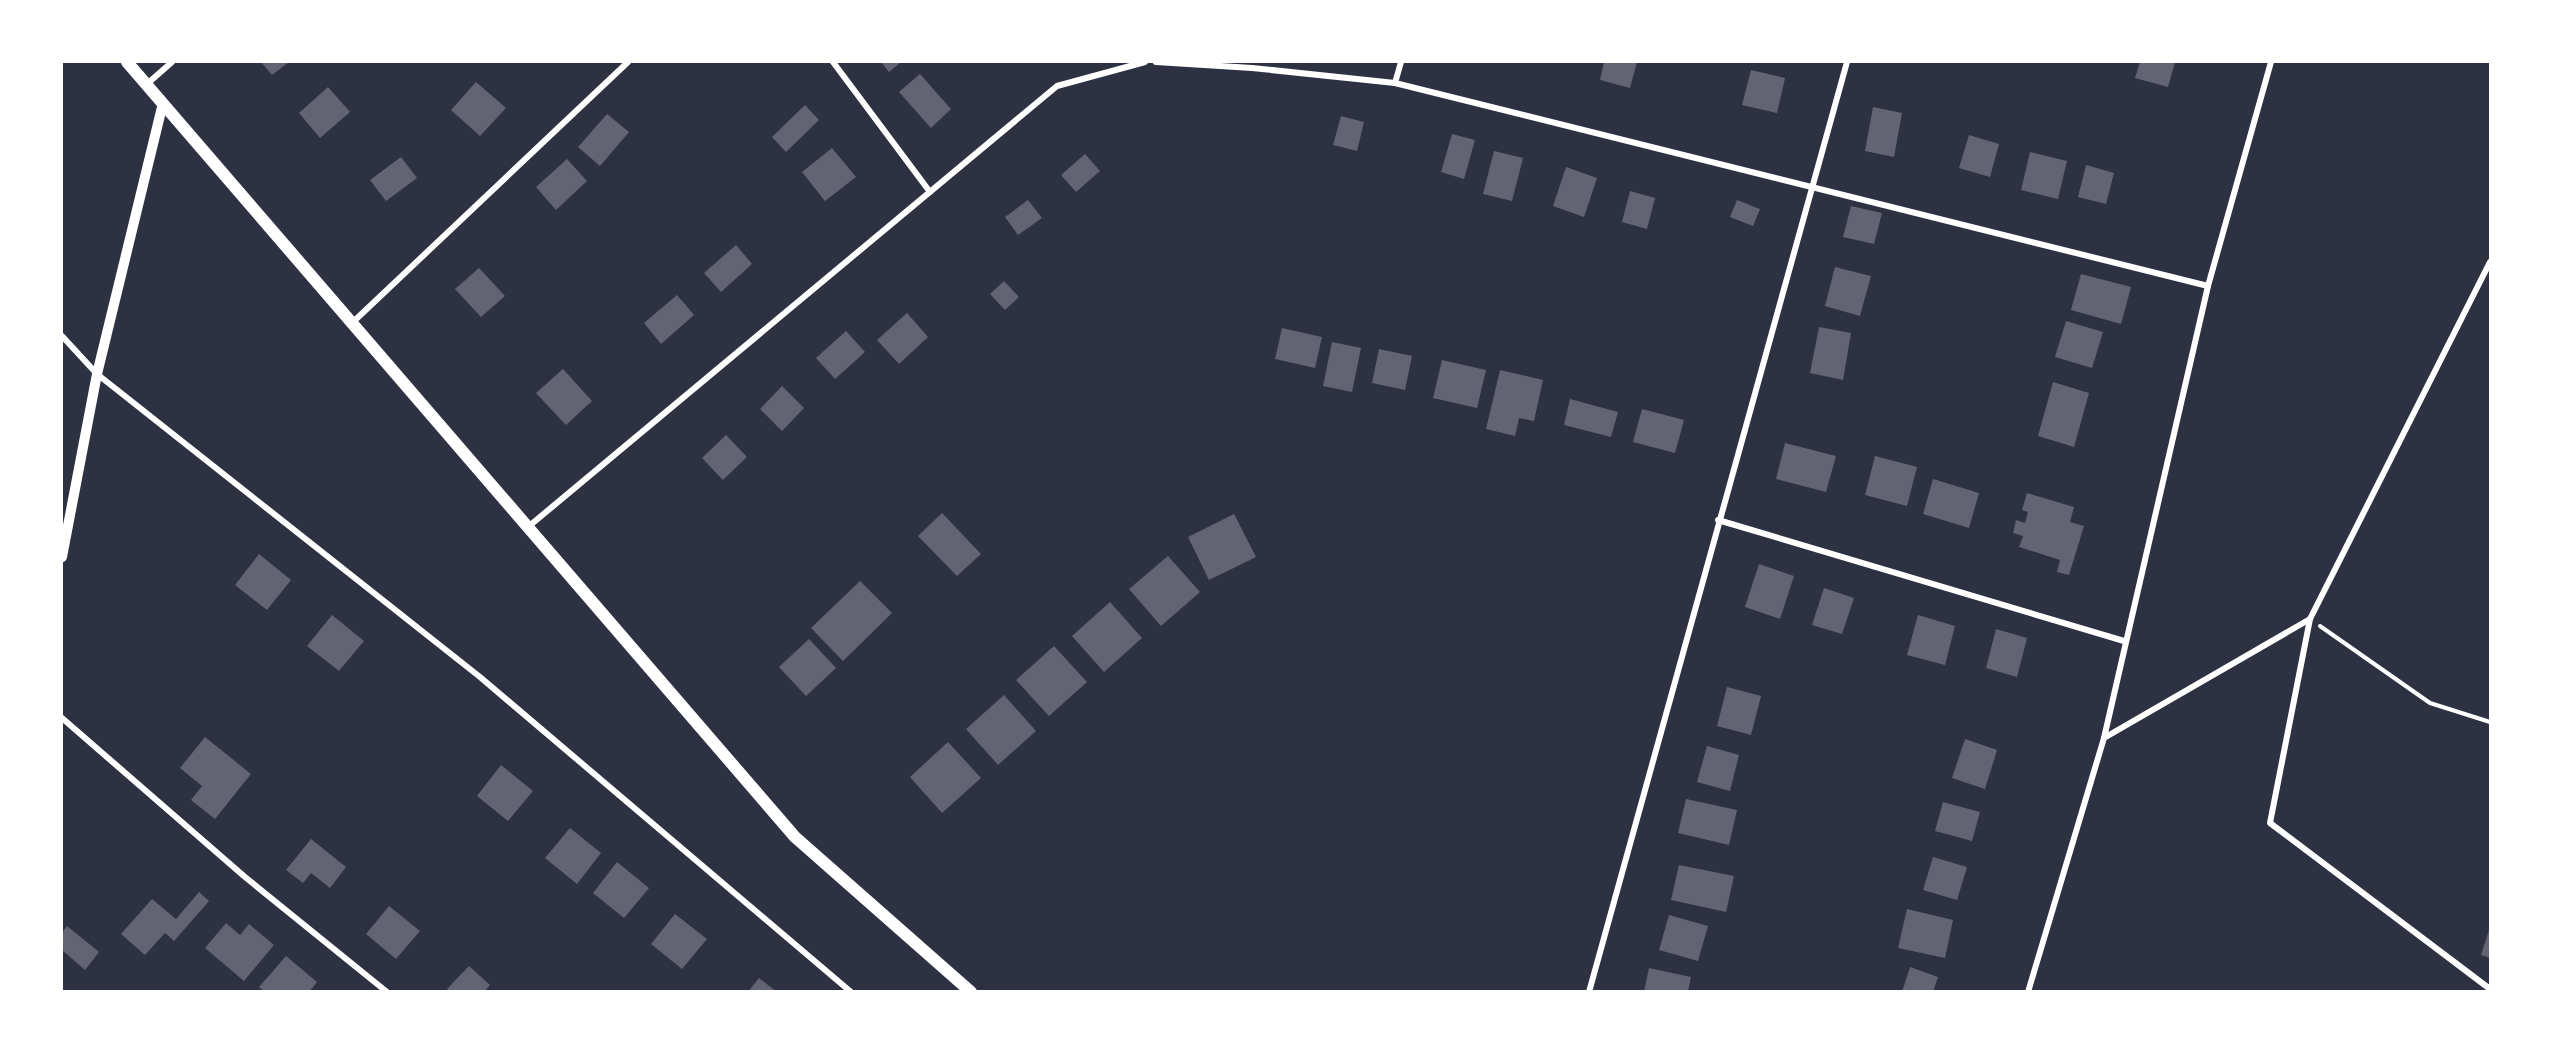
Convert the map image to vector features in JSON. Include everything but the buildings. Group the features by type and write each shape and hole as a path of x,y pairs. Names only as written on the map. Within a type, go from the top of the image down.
{"main road":[{"path":"127,62 795,837 971,992"}],"street":[{"path":"147,84 172,62"},
{"path":"352,323 628,62"},
{"path":"833,62 930,192"},
{"path":"528,527 1057,86 1144,62"},
{"path":"1156,62 1252,68 1395,83 2208,286"},
{"path":"1395,83 1401,62"},
{"path":"1589,992 1718,520 1847,62"},
{"path":"2028,992 2104,738 2124,641 2208,286 2271,62"},
{"path":"62,556 97,374 163,103"},
{"path":"2490,262 2310,619 2270,823 2490,989"},
{"path":"62,336 97,374 480,676 850,992"},
{"path":"1718,520 2124,641"},
{"path":"2104,738 2310,619"},
{"path":"62,718 245,877 387,992"}],"path":[{"path":"2310,619 2430,703 2490,722"}]}
